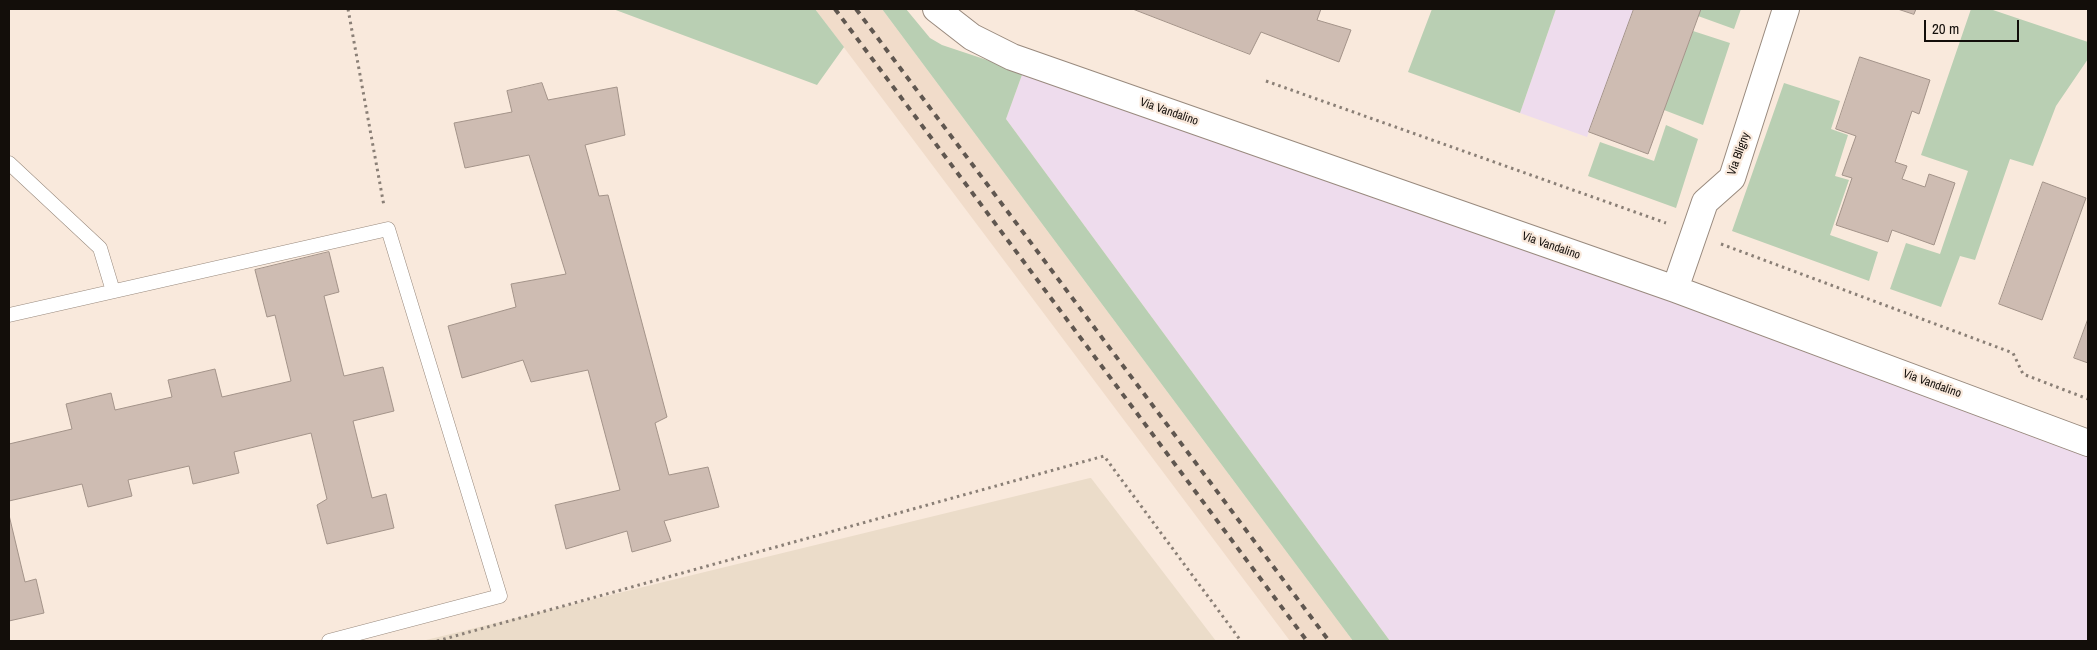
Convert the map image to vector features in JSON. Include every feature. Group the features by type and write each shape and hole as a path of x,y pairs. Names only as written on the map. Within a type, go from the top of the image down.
{"street":[{"name":"Via Vandalino","path":"936,9 972,36 1012,57 1674,288 2088,443"},
{"name":"Via Bligny","path":"1674,288 1705,202 1732,178 1786,9"}],"lane":[{"path":"9,163 100,248 113,291"},
{"path":"9,315 388,229 500,596 329,641"}],"path":[{"path":"348,9 388,229"},
{"path":"436,641 1104,456 1240,641"}],"shaded area":[{"path":"815,9 882,9 1353,641 1290,641"},
{"path":"1556,9 1634,9 1587,137 1520,113"},
{"path":"1023,72 2088,446 2088,641 1390,641 1006,119"},
{"path":"1090,478 1216,641 422,641"}],"green space":[{"path":"613,9 815,9 844,47 817,85"},
{"path":"882,9 906,9 930,38 942,45 1023,72 1006,119 1390,641 1353,641"},
{"path":"1432,9 1556,9 1520,113 1408,72"},
{"path":"1701,9 1741,9 1734,29 1698,16"},
{"path":"1971,9 1990,9 2088,42 2088,59 2056,106 2033,166 2010,159 1975,260 1960,256 1941,307 1890,289 1906,243 1940,254 1968,171 1921,155"},
{"path":"1693,31 1730,43 1703,125 1664,110"},
{"path":"1784,83 1840,101 1831,129 1848,135 1835,176 1849,180 1830,235 1878,252 1869,281 1732,231"},
{"path":"1666,125 1698,139 1676,208 1588,176 1600,142 1654,161"}],"building":[{"path":"1133,9 1321,9 1317,20 1351,30 1339,62 1261,32 1250,54"},
{"path":"1634,9 1701,9 1648,154 1589,132"},
{"path":"1898,9 1916,9 1914,14"},
{"path":"1860,57 1930,80 1919,114 1912,111 1895,162 1907,166 1902,179 1925,187 1929,174 1955,183 1934,245 1892,230 1888,242 1836,225 1852,178 1842,175 1856,136 1836,129"},
{"path":"542,83 548,100 617,87 625,135 585,145 599,196 608,195 667,417 655,423 669,475 708,467 719,507 664,521 671,541 632,552 627,531 566,549 555,505 620,490 588,370 531,382 523,360 462,378 448,326 516,307 511,284 566,274 529,155 465,168 454,123 512,112 507,91"},
{"path":"2043,182 2086,198 2042,320 1999,304"},
{"path":"329,252 339,292 324,296 344,376 383,367 394,411 353,421 372,498 386,494 394,528 327,544 317,505 327,499 311,433 234,452 239,473 193,484 189,466 128,480 132,496 88,507 82,484 9,501 9,444 72,429 66,404 111,393 115,410 172,397 168,380 215,369 222,397 291,381 275,315 267,317 255,270"},
{"path":"2088,319 2088,363 2074,358"},
{"path":"9,515 25,582 36,579 44,613 9,621"}],"railway":[{"path":"835,9 1307,641"},
{"path":"856,9 1329,641"}]}
